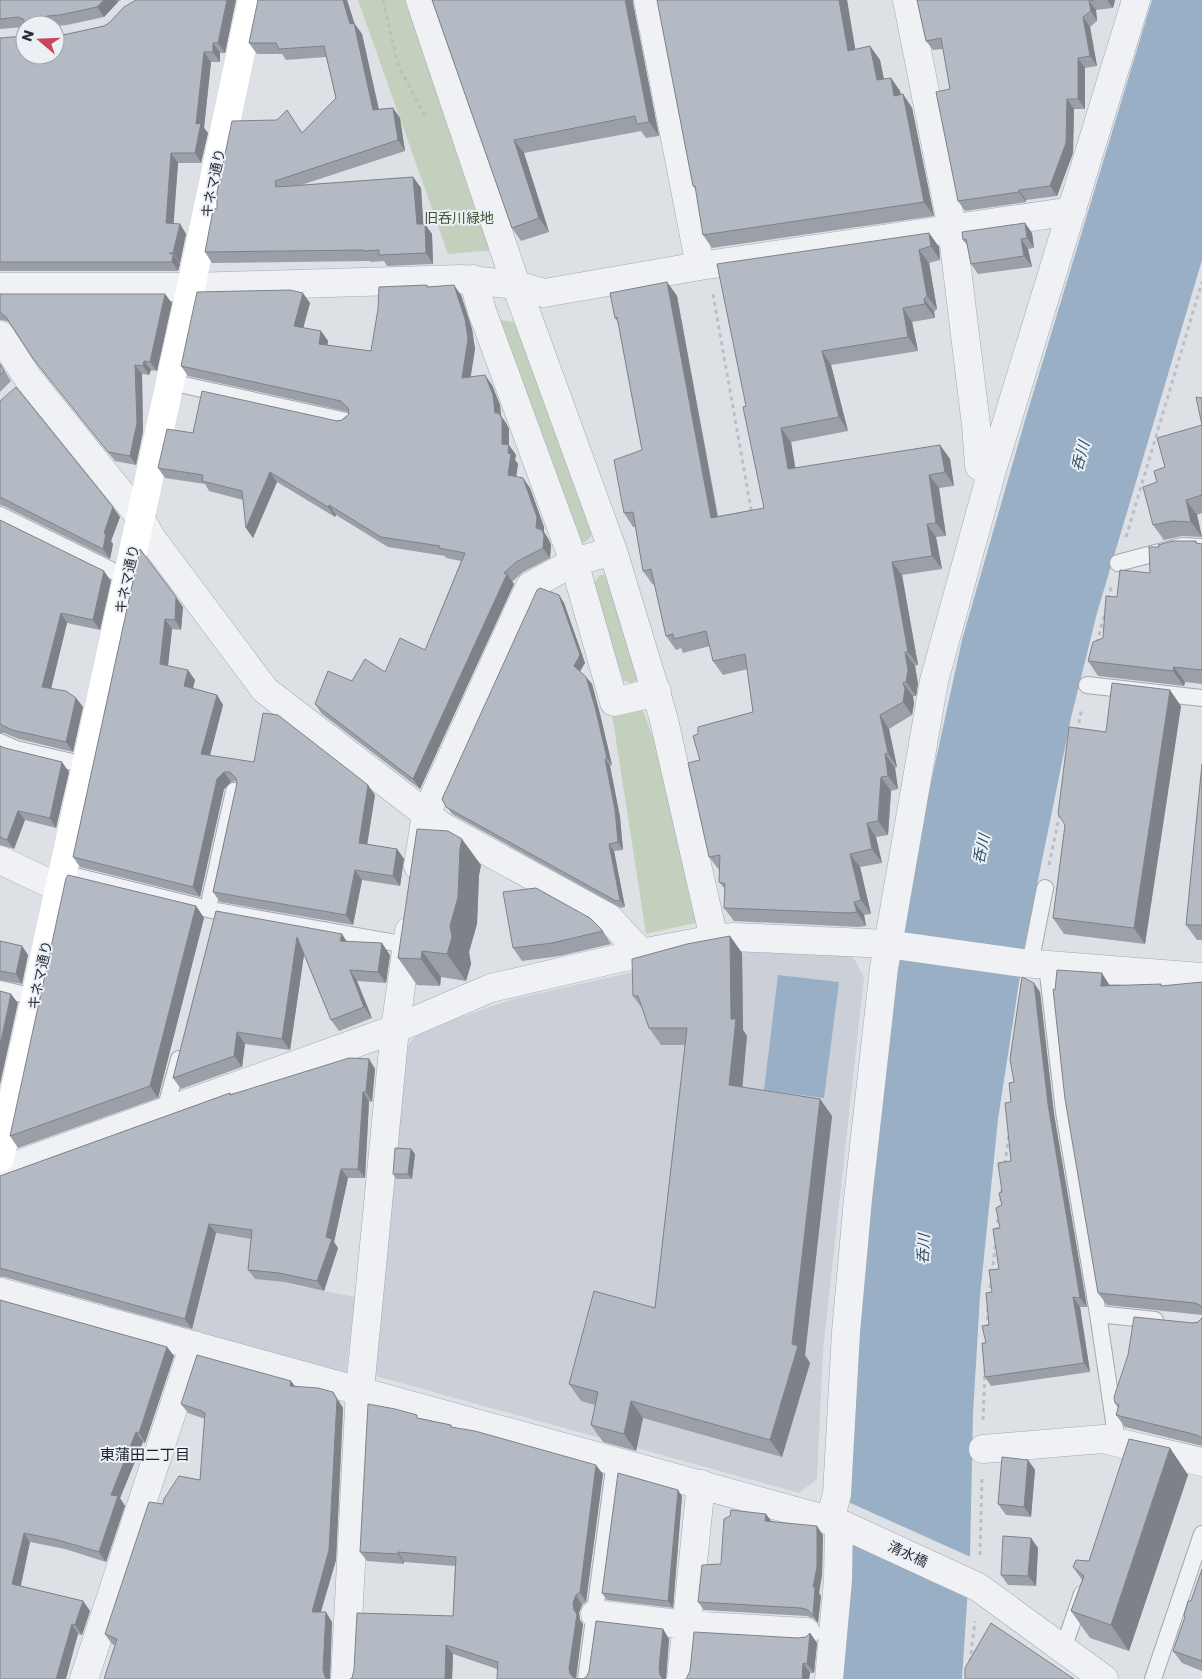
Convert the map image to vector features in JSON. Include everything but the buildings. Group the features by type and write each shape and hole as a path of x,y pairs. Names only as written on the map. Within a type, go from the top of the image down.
{"street":[{"name":"キネマ通り","path":"0,1158 252,0"},
{"path":"420,0 516,285 613,551 666,706 714,939"},
{"path":"648,0 704,265"},
{"path":"907,0 952,228 979,466 992,470"},
{"path":"829,1679 838,1580 837,1494 846,1332 856,1218 889,953 934,680 992,470 1136,0"},
{"path":"0,287 191,287 473,279 516,285 544,293 704,265 1072,211"},
{"path":"473,279 482,311 574,562 614,702 666,706"},
{"path":"0,335 21,384 140,517 265,690 443,826 609,918 642,952"},
{"path":"345,1679 360,1390 396,1029 426,814 530,586 574,562 613,551"},
{"path":"0,860 61,881"},
{"path":"0,1171 165,1110 396,1029 490,988 642,952 714,939 734,936 889,953 1202,977"},
{"name":"清水橋","path":"0,1292 837,1522 976,1586 1104,1679"},
{"path":"84,1679 194,1345"},
{"path":"983,1449 1103,1440 1125,1451 1202,1462"},
{"path":"680,1679 701,1484"},
{"path":"595,1614 686,1625 806,1632"}],"lane":[{"path":"170,382 346,421"},
{"path":"0,515 127,578"},
{"path":"1118,563 1182,546 1202,547"},
{"path":"1087,685 1202,698"},
{"path":"0,742 16,749 85,764"},
{"path":"211,930 212,909 234,791"},
{"path":"61,881 407,945"},
{"path":"1044,888 1033,964 1064,1112 1098,1314 1125,1451"},
{"path":"0,989 35,998"},
{"path":"165,1110 182,1044"},
{"path":"1098,1314 1174,1322"},
{"path":"586,1679 615,1461"},
{"path":"1153,1679 1202,1534"},
{"path":"1063,1649 1088,1575"}],"path":[{"path":"383,0 398,65 428,122"},
{"path":"704,265 753,520"},
{"path":"1004,1173 1010,1124"},
{"path":"987,1330 988,1302 1003,1183"},
{"path":"969,1670 976,1586 985,1367"}],"shaded area":[{"path":"728,945 852,955 864,977 823,1351 817,1479 799,1493 372,1375 408,1046 417,1032 514,999 655,967"},
{"path":"143,1186 301,1199 294,1285 355,1297 346,1374 104,1313"}],"green space":[{"name":"旧呑川緑地","path":"358,0 405,0 495,250 448,254"},
{"path":"495,319 520,323 592,534 588,540 581,544"},
{"path":"600,575 605,575 609,578 639,680 631,683 623,680 594,589 594,583"},
{"path":"641,705 672,790 699,922 646,934 612,714"}],"water":[{"name":"呑川","path":"1152,0 1202,0 1202,260 1097,613 1071,718 1025,944 998,1119 980,1296 973,1414 970,1557 962,1679 837,1679 849,1444 889,1013 921,828 962,640 1026,417"},
{"path":"778,975 839,982 824,1098 764,1090"}],"pier":[{"path":"846,1501 973,1558 971,1595 845,1538"}],"district":[{"name":"東蒲田二丁目","path":"145,1454"}]}
